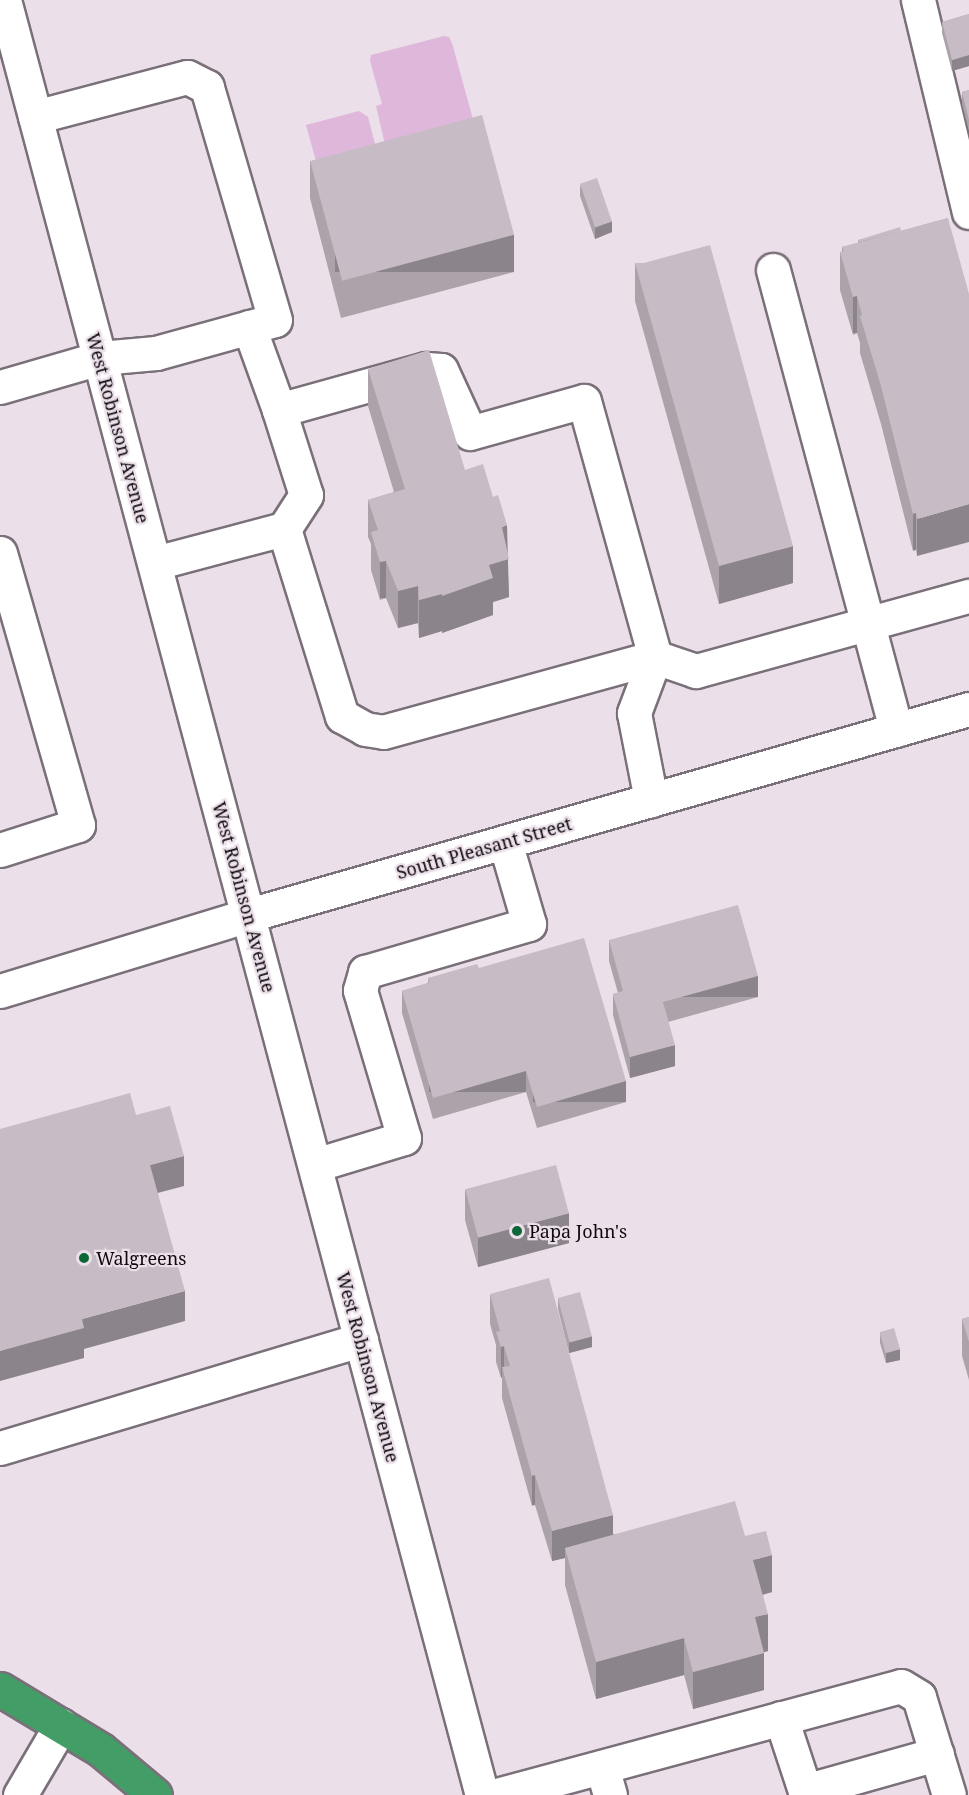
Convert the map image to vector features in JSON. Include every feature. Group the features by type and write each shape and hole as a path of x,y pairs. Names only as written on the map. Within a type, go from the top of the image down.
{"highway":[{"path":"0,1689 101,1749 155,1795"}],"street":[{"name":"West Robinson Avenue","path":"4,0 482,1795"},
{"path":"958,18 922,14 955,94 967,194"},
{"path":"0,387 100,358 156,353 275,320 207,87 187,77 35,117"},
{"path":"773,270 870,625 896,730"},
{"path":"155,563 284,529 306,495 249,327"},
{"path":"279,410 426,369 441,370 470,433 584,401 655,657 634,713 651,800"},
{"path":"284,529 342,716 365,729 383,732 655,657 696,671 969,596"},
{"path":"0,553 78,825 0,850"},
{"name":"South Pleasant Street","path":"0,991 249,915 969,709"},
{"path":"315,1166 404,1138 360,990 365,972 529,924 505,842"},
{"path":"0,1448 361,1340"},
{"path":"497,1795 606,1781 781,1718 901,1686 919,1697 949,1795"},
{"path":"781,1718 806,1793 937,1754"},
{"path":"20,1795 61,1725"}],"shaded area":[{"path":"444,36 449,37 452,43 482,152 386,149 376,106 382,104 370,61 371,55"},
{"path":"359,111 368,117 377,152 319,172 306,125"}],"building":[{"path":"969,14 969,55 952,60 942,22"},
{"path":"969,90 969,120 962,92"},
{"path":"482,115 514,235 342,281 310,161"},
{"path":"597,178 612,221 595,227 580,184"},
{"path":"948,218 969,294 969,504 917,519 916,513 913,514 881,386 860,316 862,315 857,296 853,297 840,252 844,251 842,247"},
{"path":"900,227 901,231 859,242 858,240"},
{"path":"710,245 793,546 719,566 635,263 644,263"},
{"path":"429,350 465,470 483,464 493,497 498,495 507,525 502,527 509,559 489,565 493,578 442,596 442,594 419,600 418,586 398,591 386,561 380,562 371,532 378,530 368,500 405,489 368,369"},
{"path":"738,905 758,976 663,1002 675,1045 630,1057 613,994 623,991 609,940"},
{"path":"584,938 626,1081 537,1107 526,1071 433,1098 402,991 429,983 428,978 477,964 479,968"},
{"name":"Walgreens","path":"130,1093 136,1115 170,1106 184,1156 150,1165 185,1291 82,1319 84,1328 0,1351 0,1129"},
{"path":"556,1165 569,1213 478,1238 465,1189"},
{"path":"549,1278 613,1515 552,1531 535,1475 532,1476 502,1367 510,1366 504,1346 501,1347 496,1332 500,1331 490,1294"},
{"path":"580,1292 592,1336 570,1342 558,1298"},
{"path":"969,1317 969,1342 962,1319"},
{"path":"894,1328 900,1349 886,1353 880,1332"},
{"path":"735,1501 745,1536 766,1531 772,1555 753,1560 768,1614 755,1617 764,1653 693,1672 684,1638 596,1662 565,1548"}],"place":[{"name":"Papa John's","path":"517,1231"},
{"name":"Walgreens","path":"84,1258"}]}
